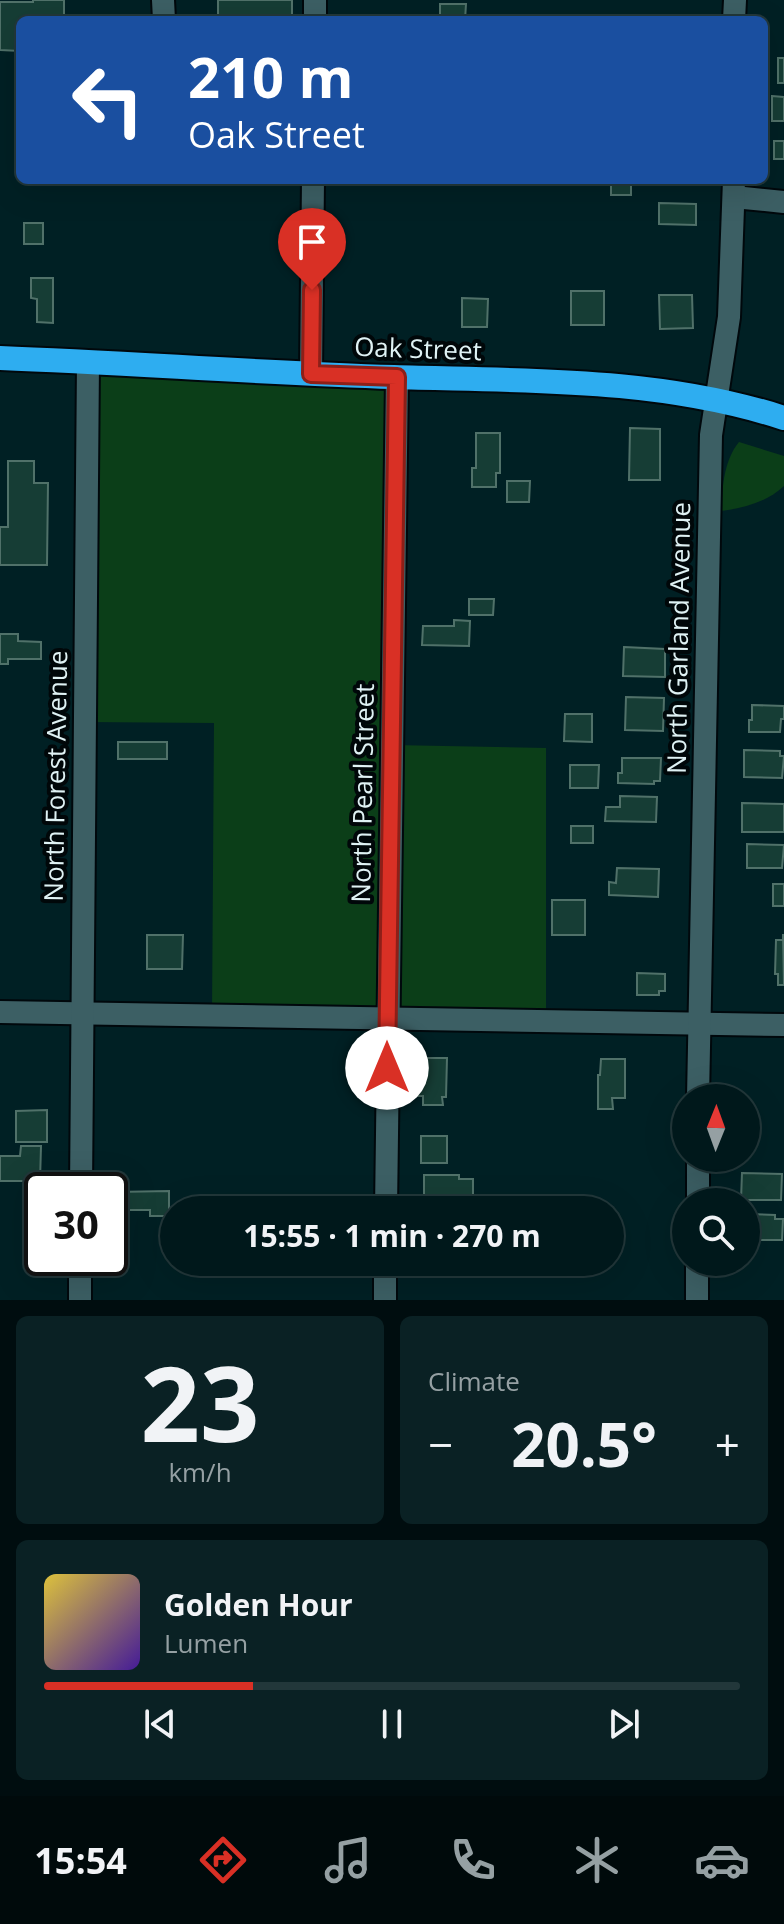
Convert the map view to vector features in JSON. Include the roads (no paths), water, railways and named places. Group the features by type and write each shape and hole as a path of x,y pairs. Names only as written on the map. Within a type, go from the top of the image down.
{"highway":[{"name":"Oak Street","path":"0,358 635,387 716,400 784,418"}],"street":[{"path":"311,374 313,184"},
{"path":"734,188 784,202"},
{"name":"North Garland Avenue","path":"698,1084 710,449 729,317 734,188"},
{"name":"North Forest Avenue","path":"81,1172 88,362"},
{"name":"North Pearl Street","path":"386,1196 397,377"},
{"path":"0,1012 784,1025"},
{"path":"80,1276 80,1300"},
{"path":"385,1276 385,1300"},
{"path":"697,1276 697,1300"}]}
